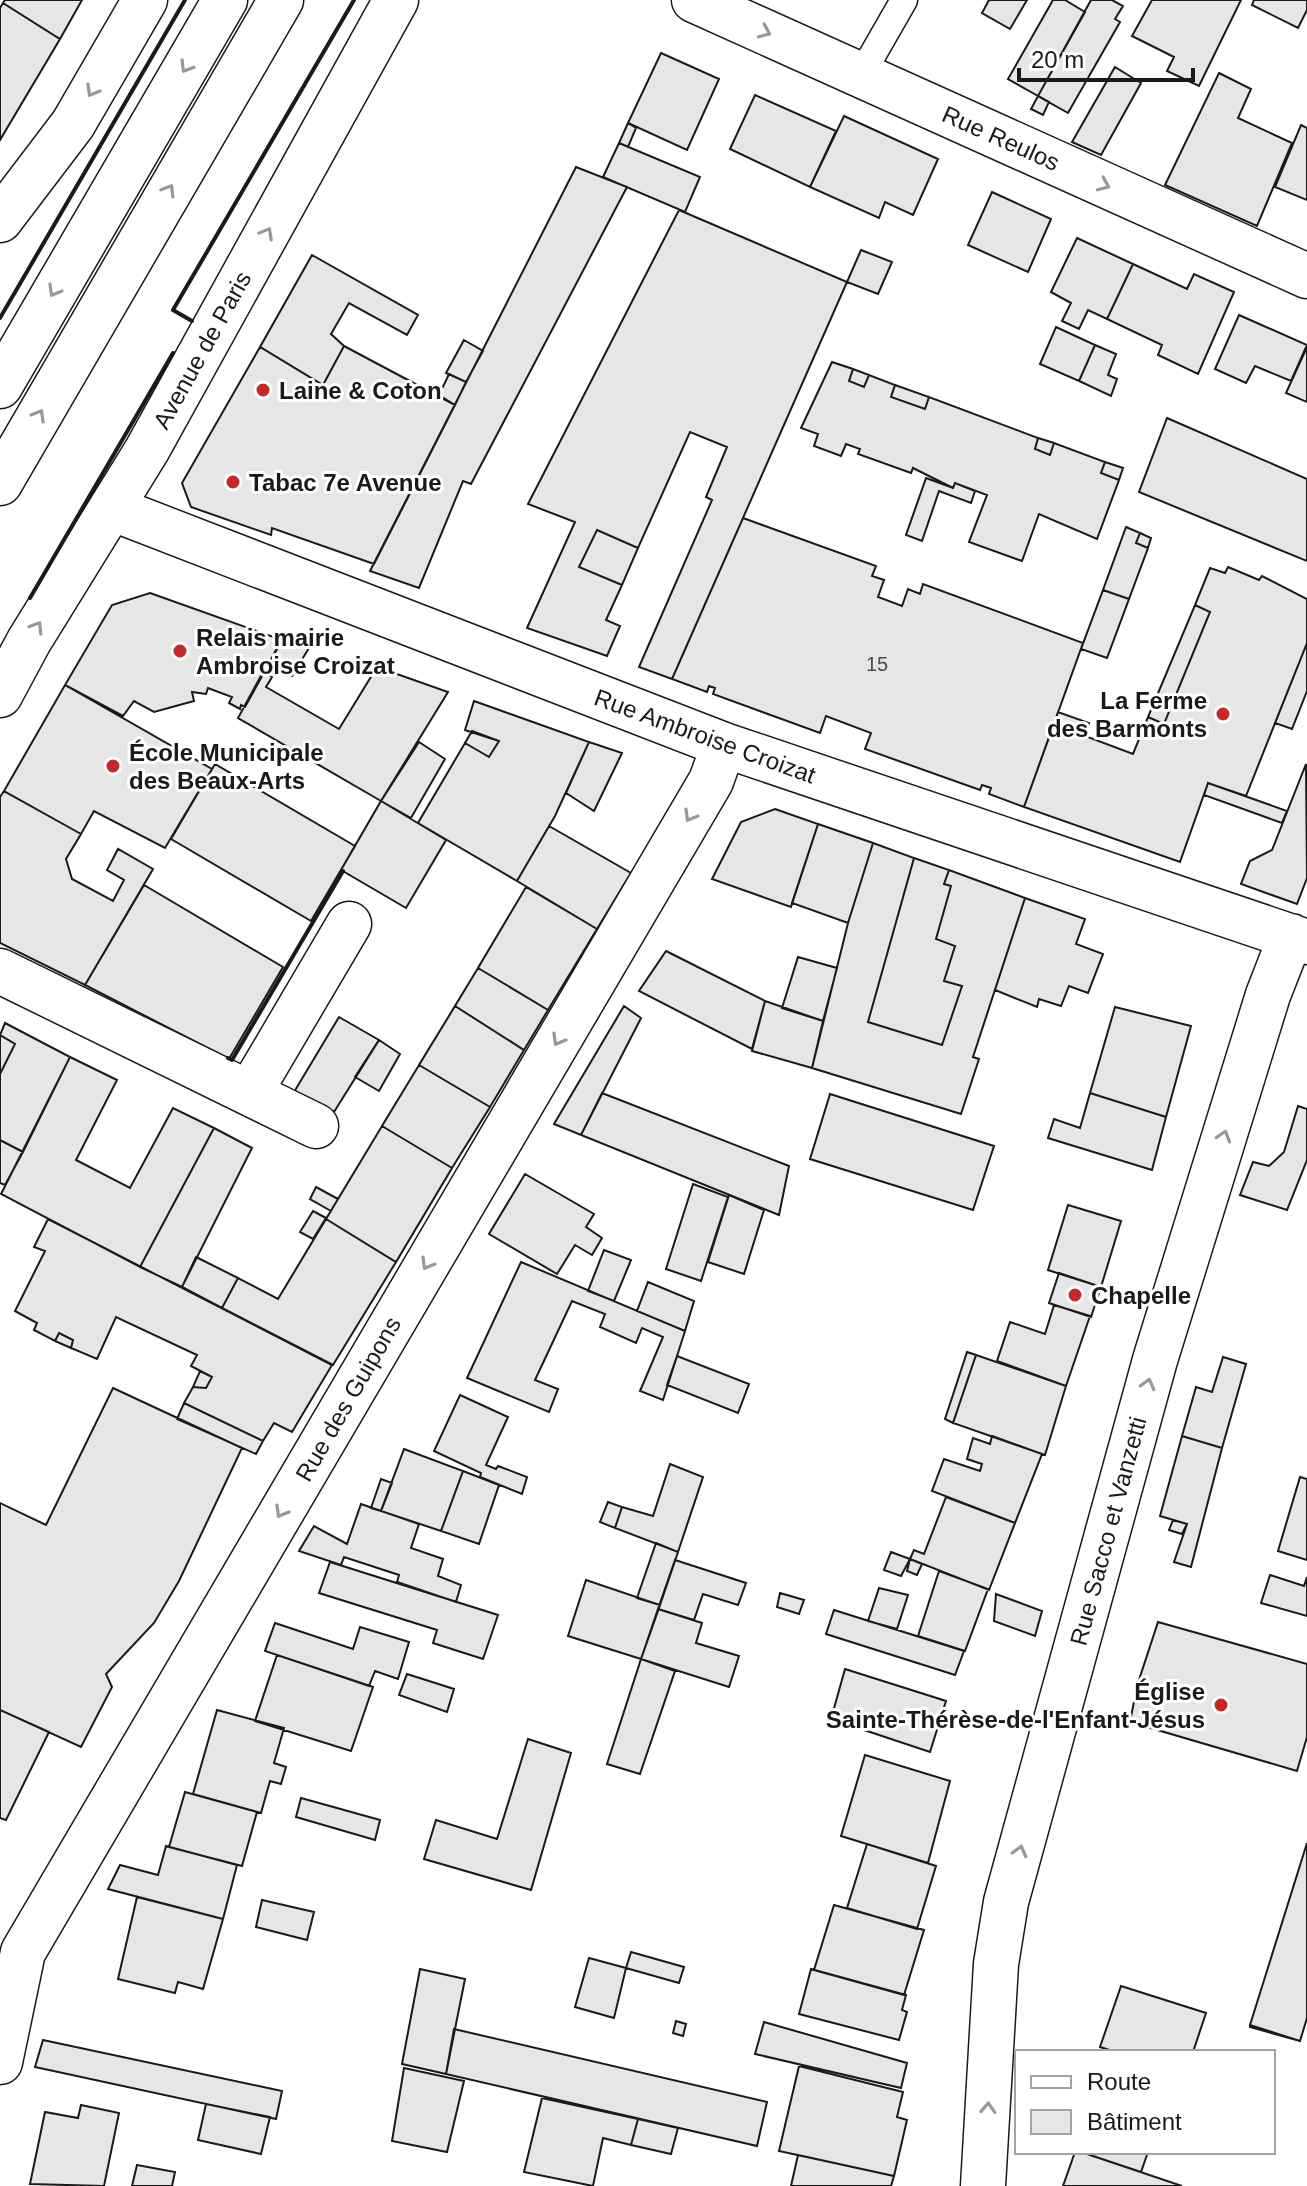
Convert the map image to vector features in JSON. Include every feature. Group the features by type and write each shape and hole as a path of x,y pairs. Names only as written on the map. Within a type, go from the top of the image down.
{"street":[{"path":"0,220 73,124 145,0"},
{"path":"0,386 225,0"},
{"path":"0,483 281,0"},
{"name":"Avenue de Paris","path":"0,695 29,641 111,508 396,0"},
{"name":"Rue Reulos","path":"694,0 1307,276"},
{"name":"Rue Ambroise Croizat","path":"111,508 724,745 1302,924"},
{"name":"Rue des Guipons","path":"0,2062 23,1952 703,795 724,745"},
{"path":"250,1092 349,924"},
{"name":"Rue Sacco et Vanzetti","path":"983,2186 996,1964 1006,1902 1155,1360 1268,995 1302,924"},
{"path":"0,971 316,1126"}],"lane":[{"path":"861,75 904,0"}],"building":[{"path":"5,0 82,0 60,39 3,3"},
{"path":"989,0 1027,0 1010,29 982,13"},
{"path":"1053,0 1065,0 1085,12 1038,96 1008,79"},
{"path":"1091,0 1112,0 1123,6 1115,19 1120,22 1068,113 1038,96"},
{"path":"1152,0 1241,0 1199,86 1167,71 1174,57 1132,36"},
{"path":"1254,0 1307,0 1307,10 1298,28 1252,5"},
{"path":"3,3 60,39 0,140 0,8"},
{"path":"661,53 719,79 687,150 628,123"},
{"path":"1115,67 1141,83 1101,155 1072,142"},
{"path":"1219,73 1251,89 1238,118 1292,143 1257,226 1165,185"},
{"path":"755,95 836,131 810,187 730,149"},
{"path":"1038,96 1049,102 1043,115 1031,109"},
{"path":"844,116 938,159 913,215 885,202 879,218 810,187"},
{"path":"628,123 636,128 628,147 619,143"},
{"path":"1301,125 1307,128 1307,200 1275,187"},
{"path":"619,143 700,177 685,212 603,177"},
{"path":"576,167 627,187 471,484 463,481 419,588 370,571"},
{"path":"992,192 1051,219 1028,272 968,245"},
{"path":"679,210 847,282 672,679 639,667 712,500 706,497 727,447 690,432 638,548 597,530 579,567 622,585 606,620 620,626 607,656 527,628 575,522 528,504"},
{"path":"1077,238 1133,264 1107,319 1088,310 1079,329 1062,321 1071,303 1051,292"},
{"path":"861,250 892,262 878,294 847,282"},
{"path":"312,255 418,315 407,335 349,303 331,334 344,346 323,385 260,347"},
{"path":"1133,264 1187,289 1194,274 1234,292 1198,374 1158,355 1162,345 1107,319"},
{"path":"1239,315 1307,345 1291,381 1255,366 1246,383 1215,369"},
{"path":"1056,327 1095,345 1079,381 1040,364"},
{"path":"464,340 483,351 466,382 446,373"},
{"path":"1095,345 1116,354 1108,375 1117,379 1111,396 1079,381"},
{"path":"344,346 455,405 374,564 272,528 271,535 191,507 182,483 260,347 323,385"},
{"path":"1307,347 1307,402 1286,393"},
{"path":"832,362 853,369 849,381 864,387 869,375 895,385 891,397 925,409 929,397 1038,438 1035,449 1050,455 1054,443 1105,462 1101,473 1119,480 1097,539 1039,514 1022,561 969,542 987,495 955,483 953,488 913,468 911,473 858,454 860,449 846,444 841,456 814,446 818,434 801,428"},
{"path":"853,369 869,375 864,387 849,381"},
{"path":"449,374 466,382 455,405 439,395"},
{"path":"895,385 929,397 925,409 891,397"},
{"path":"1167,418 1307,479 1307,561 1139,492"},
{"path":"1038,438 1054,443 1050,455 1035,449"},
{"path":"1105,462 1123,468 1119,480 1101,473"},
{"path":"926,478 953,488 955,483 975,491 971,503 939,491 922,541 906,535"},
{"path":"743,518 876,566 872,576 884,580 878,597 902,606 908,589 920,594 923,584 1083,643 1024,807 989,794 991,788 982,785 980,790 865,749 871,733 826,716 820,733 713,694 715,688 709,686 707,692 672,679"},
{"path":"1126,527 1140,533 1136,543 1148,548 1129,599 1103,590"},
{"path":"597,530 638,548 622,585 579,567"},
{"path":"1140,533 1151,538 1148,548 1136,543"},
{"name":"La Ferme des Barmonts","path":"1228,567 1259,580 1262,576 1307,599 1307,643 1246,796 1208,783 1180,862 1024,807 1058,712 1089,723 1085,736 1133,754 1148,717 1164,724 1210,612 1195,605 1210,568 1225,573"},
{"path":"1103,590 1129,599 1107,658 1081,649"},
{"name":"Relais mairie Ambroise Croizat","path":"150,593 282,640 245,707 241,705 240,709 229,703 232,697 208,688 206,694 192,692 194,701 154,712 134,701 123,716 65,685 112,605"},
{"path":"1195,605 1210,612 1164,724 1148,717"},
{"path":"285,633 312,643 292,676 269,663"},
{"path":"1307,643 1307,691 1292,729 1275,723"},
{"path":"377,667 448,692 381,801 238,718 263,672 272,677 266,687 339,729"},
{"name":"École Municipale des Beaux-Arts","path":"65,685 212,769 165,848 94,811 81,834 4,791"},
{"path":"474,701 589,742 555,816 517,881 418,823 465,743 489,757 499,741 465,730"},
{"path":"472,731 499,741 489,757 465,743"},
{"path":"419,742 445,759 411,818 381,801"},
{"path":"589,742 622,753 594,811 566,793"},
{"path":"215,764 355,846 311,921 171,839"},
{"path":"1306,764 1307,878 1297,904 1241,884 1250,861 1272,850"},
{"path":"1208,783 1287,811 1282,823 1204,795"},
{"path":"4,791 81,834 66,859 72,879 113,901 124,880 107,870 118,849 153,869 85,985 0,943 0,797"},
{"path":"381,801 446,840 406,908 341,870"},
{"path":"775,809 818,824 791,907 712,879 741,822"},
{"path":"818,824 873,843 848,923 792,903"},
{"path":"549,826 631,873 597,929 517,881"},
{"path":"873,843 914,858 868,1022 942,1045 962,986 944,981 955,946 936,939 951,886 944,884 949,870 1025,898 973,1057 979,1059 961,1114 812,1068 848,923"},
{"path":"914,858 949,870 944,884 951,886 936,939 955,946 944,981 962,986 942,1045 868,1022"},
{"path":"144,885 283,967 229,1059 85,985"},
{"path":"526,887 597,929 548,1010 478,968"},
{"path":"1025,898 1085,919 1076,944 1103,954 1088,993 1069,986 1061,1006 1039,999 1037,1007 995,990"},
{"path":"666,951 765,1001 752,1049 639,991"},
{"path":"798,957 837,968 823,1021 782,1008"},
{"path":"478,968 548,1010 524,1050 455,1006"},
{"path":"765,1001 823,1021 812,1068 752,1051"},
{"path":"455,1006 524,1050 490,1107 419,1065"},
{"path":"624,1006 641,1018 581,1135 554,1124"},
{"path":"1115,1007 1191,1026 1166,1117 1090,1093"},
{"path":"339,1017 379,1040 334,1112 294,1092"},
{"path":"5,1023 70,1057 23,1152 0,1140 0,1074 15,1044 0,1035"},
{"path":"0,1035 15,1044 0,1074"},
{"path":"379,1040 400,1054 379,1091 355,1077"},
{"path":"70,1057 117,1080 76,1160 130,1188 173,1108 214,1128 140,1267 1,1194"},
{"path":"419,1065 490,1107 452,1168 382,1126"},
{"path":"602,1093 789,1166 779,1215 581,1135"},
{"path":"1090,1093 1166,1117 1152,1170 1048,1138 1054,1119 1080,1128"},
{"path":"830,1094 994,1146 973,1210 810,1159"},
{"path":"1298,1106 1307,1109 1307,1160 1287,1210 1240,1195 1253,1162 1269,1166 1284,1152"},
{"path":"382,1126 452,1168 396,1262 326,1219"},
{"path":"214,1128 252,1148 182,1287 140,1267"},
{"path":"0,1140 23,1152 5,1185 0,1183"},
{"path":"525,1174 594,1214 586,1227 602,1238 592,1255 575,1245 557,1274 489,1234"},
{"path":"693,1184 728,1197 701,1281 666,1269"},
{"path":"316,1187 338,1199 331,1211 310,1199"},
{"path":"729,1195 764,1210 744,1274 708,1262"},
{"path":"1068,1205 1121,1221 1101,1287 1048,1270"},
{"path":"313,1211 326,1218 313,1239 300,1232"},
{"path":"48,1219 332,1365 292,1432 274,1423 263,1441 184,1403 193,1387 206,1388 212,1377 191,1366 197,1355 116,1317 97,1359 71,1348 73,1340 59,1333 55,1341 34,1330 37,1323 15,1311 45,1251 34,1247"},
{"path":"326,1219 396,1262 333,1365 222,1308 238,1278 278,1299"},
{"path":"604,1250 631,1260 614,1301 588,1291"},
{"path":"196,1257 238,1278 222,1308 182,1287"},
{"path":"521,1262 685,1331 663,1400 640,1391 663,1337 642,1328 636,1343 600,1327 605,1314 572,1301 535,1380 558,1389 549,1412 467,1378"},
{"name":"Chapelle","path":"1059,1273 1101,1287 1091,1317 1049,1303"},
{"path":"648,1282 694,1301 685,1331 637,1311"},
{"path":"1054,1305 1090,1316 1066,1386 997,1361 1010,1322 1045,1334"},
{"path":"59,1333 73,1340 71,1348 55,1341"},
{"path":"967,1352 976,1355 953,1423 945,1419"},
{"path":"976,1355 1066,1386 1045,1455 953,1423"},
{"path":"677,1356 749,1384 738,1413 667,1385"},
{"path":"1223,1357 1246,1364 1222,1448 1182,1436 1196,1387 1212,1392"},
{"path":"200,1371 212,1377 206,1388 193,1387"},
{"path":"113,1388 242,1448 179,1581 154,1623 106,1674 112,1687 81,1747 0,1710 0,1503 46,1525"},
{"path":"460,1395 508,1417 486,1465 496,1469 498,1466 527,1477 522,1494 480,1477 481,1473 434,1451"},
{"path":"184,1403 263,1441 256,1454 177,1419"},
{"path":"992,1436 1042,1454 1015,1523 932,1491 944,1459 980,1471 982,1464 967,1459 973,1438 990,1444"},
{"path":"1182,1436 1222,1448 1191,1567 1174,1562 1187,1524 1160,1516"},
{"path":"404,1449 463,1471 441,1531 381,1511"},
{"path":"670,1464 703,1477 678,1552 615,1528 622,1507 653,1516"},
{"path":"463,1471 499,1485 479,1544 441,1531"},
{"path":"1300,1477 1307,1479 1307,1560 1278,1551"},
{"path":"381,1479 392,1483 381,1511 371,1508"},
{"path":"946,1497 1015,1523 989,1590 910,1559 914,1550 924,1554"},
{"path":"608,1502 622,1507 615,1528 600,1522"},
{"path":"361,1504 419,1524 411,1548 443,1559 438,1576 461,1585 456,1602 397,1582 399,1575 344,1557 341,1565 299,1551 314,1526 347,1544"},
{"path":"1173,1520 1187,1524 1182,1534 1169,1530"},
{"path":"656,1543 678,1552 660,1605 637,1598"},
{"path":"891,1552 910,1559 901,1576 884,1570"},
{"path":"910,1559 922,1564 917,1575 907,1571"},
{"path":"675,1560 746,1583 738,1605 703,1594 694,1620 658,1609"},
{"path":"330,1562 498,1615 483,1659 433,1643 437,1630 319,1593"},
{"path":"939,1571 988,1589 965,1651 918,1636"},
{"path":"1270,1575 1304,1586 1307,1577 1307,1616 1261,1603"},
{"path":"586,1580 660,1605 641,1659 568,1636"},
{"path":"879,1588 908,1595 897,1629 868,1621"},
{"path":"780,1593 804,1600 799,1614 777,1607"},
{"path":"996,1594 1042,1611 1035,1636 994,1621"},
{"path":"658,1609 702,1623 696,1643 739,1656 729,1687 641,1659"},
{"path":"834,1610 964,1651 955,1675 826,1634"},
{"name":"Église Sainte-Thérèse-de-l'Enfant-Jésus","path":"1158,1622 1307,1664 1307,1737 1297,1771 1130,1722 1137,1686"},
{"path":"275,1623 353,1649 360,1627 409,1642 398,1679 375,1671 369,1686 265,1651"},
{"path":"277,1655 373,1687 351,1751 255,1721"},
{"path":"641,1659 675,1671 640,1774 607,1764"},
{"path":"845,1669 946,1701 930,1752 831,1719"},
{"path":"407,1674 454,1689 447,1712 399,1695"},
{"path":"0,1710 49,1732 6,1820 0,1818"},
{"path":"217,1710 284,1728 274,1763 286,1767 281,1784 270,1781 261,1813 193,1794"},
{"path":"528,1739 571,1753 531,1890 424,1859 436,1820 497,1839"},
{"path":"865,1755 950,1781 928,1863 841,1836"},
{"path":"185,1792 257,1812 242,1866 169,1847"},
{"path":"301,1798 380,1820 375,1840 296,1817"},
{"path":"1307,1843 1307,2018 1300,2041 1250,2025"},
{"path":"867,1844 936,1866 917,1929 847,1908"},
{"path":"166,1846 237,1865 223,1919 108,1889 120,1865 158,1875"},
{"path":"137,1897 223,1919 203,1989 178,1982 175,1993 118,1979"},
{"path":"262,1900 314,1912 307,1940 256,1927"},
{"path":"834,1905 924,1930 904,1995 814,1970"},
{"path":"631,1952 684,1967 679,1983 626,1968"},
{"path":"589,1958 626,1968 614,2018 575,2007"},
{"path":"420,1969 465,1979 446,2074 402,2064"},
{"path":"811,1969 906,1995 902,2010 907,2012 899,2040 799,2014"},
{"path":"1121,1986 1206,2013 1194,2050 1110,2050 1100,2047"},
{"path":"676,2021 686,2024 683,2036 673,2033"},
{"path":"764,2022 907,2063 901,2088 755,2054"},
{"path":"1250,2025 1300,2041 1250,2027"},
{"path":"454,2029 767,2102 757,2146 446,2074"},
{"path":"43,2040 282,2091 276,2119 35,2067"},
{"path":"799,2066 903,2092 897,2117 907,2120 894,2176 779,2151"},
{"path":"404,2068 464,2081 447,2152 392,2141"},
{"path":"542,2098 638,2119 631,2145 603,2138 593,2186 524,2172"},
{"path":"206,2104 270,2117 261,2154 198,2140"},
{"path":"81,2105 119,2113 104,2186 30,2184 45,2112 78,2118"},
{"path":"638,2119 678,2128 671,2154 631,2145"},
{"path":"1074,2154 1087,2154 1182,2186 1063,2186"},
{"path":"1087,2154 1147,2154 1141,2172"},
{"path":"798,2155 894,2176 891,2186 791,2186"},
{"path":"137,2165 175,2172 172,2186 132,2186"}],"wall":[{"path":"0,318 185,0"},
{"path":"192,321 173,310 354,0"},
{"path":"30,598 173,353"},
{"path":"228,1058 232,1060 343,871"}],"place":[{"name":"Laine & Coton","path":"263,390"},
{"name":"Tabac 7e Avenue","path":"233,482"},
{"name":"Relais mairie Ambroise Croizat","path":"180,651"},
{"name":"La Ferme des Barmonts","path":"1223,714"},
{"name":"École Municipale des Beaux-Arts","path":"113,766"},
{"name":"Chapelle","path":"1075,1295"},
{"name":"Église Sainte-Thérèse-de-l'Enfant-Jésus","path":"1221,1705"}]}
